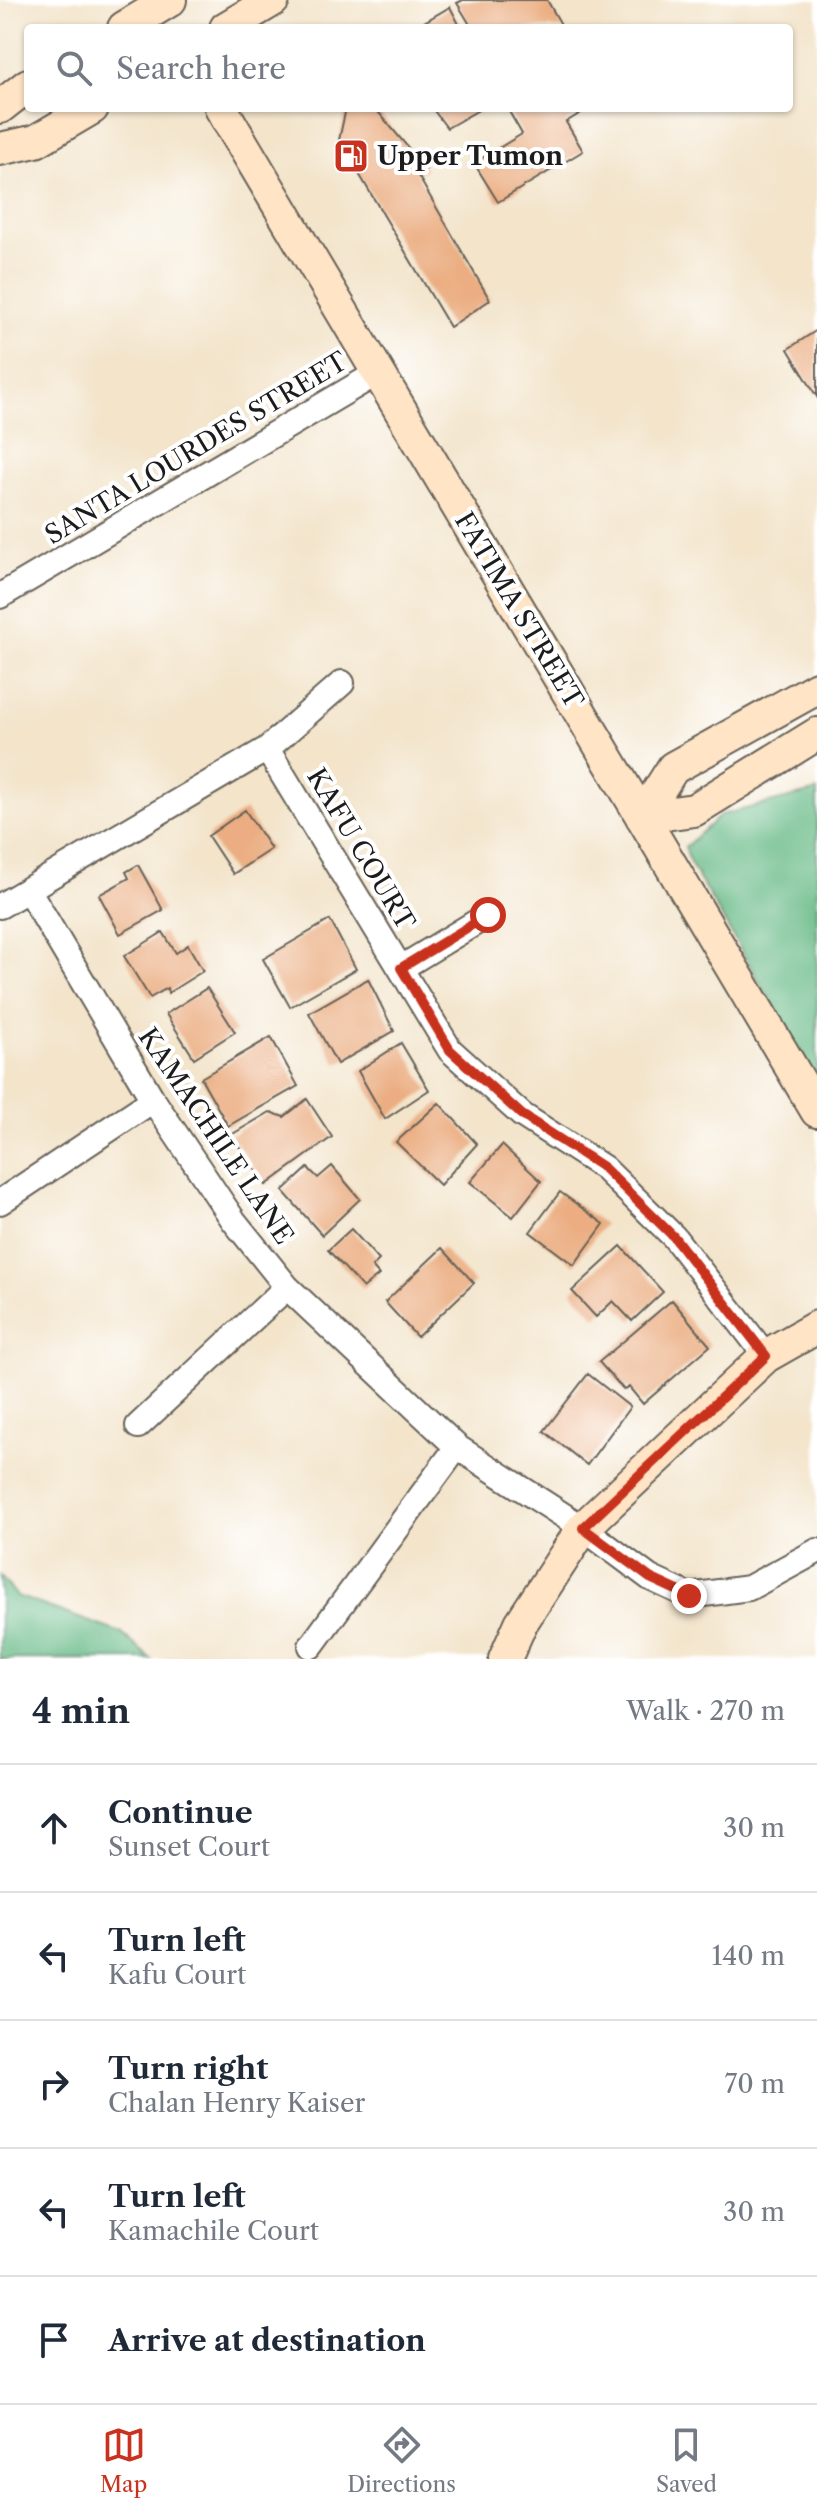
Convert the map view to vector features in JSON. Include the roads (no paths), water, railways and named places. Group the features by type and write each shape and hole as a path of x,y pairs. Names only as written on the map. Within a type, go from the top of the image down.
{"main road":[{"path":"233,24 273,0"},
{"path":"134,24 168,11"},
{"path":"0,107 24,88"},
{"path":"0,149 36,141 85,112"},
{"name":"FATIMA STREET","path":"223,112 817,1111"},
{"path":"642,817 673,768 817,688"},
{"path":"642,817 694,810 817,734"},
{"path":"505,1659 521,1623 583,1528 766,1356 817,1327"}],"street":[{"name":"SANTA LOURDES STREET","path":"0,596 379,372"},
{"path":"0,906 267,749 342,683"},
{"name":"KAFU COURT","path":"267,749 450,1050 522,1115 604,1168 674,1237 766,1356"},
{"name":"KAMACHILE LANE","path":"29,891 153,1100 234,1221 287,1287 457,1447 583,1528 650,1578 689,1596 749,1588 817,1551"},
{"path":"401,968 488,915"},
{"path":"0,1202 153,1100"},
{"path":"138,1426 287,1287"},
{"path":"311,1646 457,1447"}],"place":[{"name":"Upper Tumon","path":"351,156"}]}
